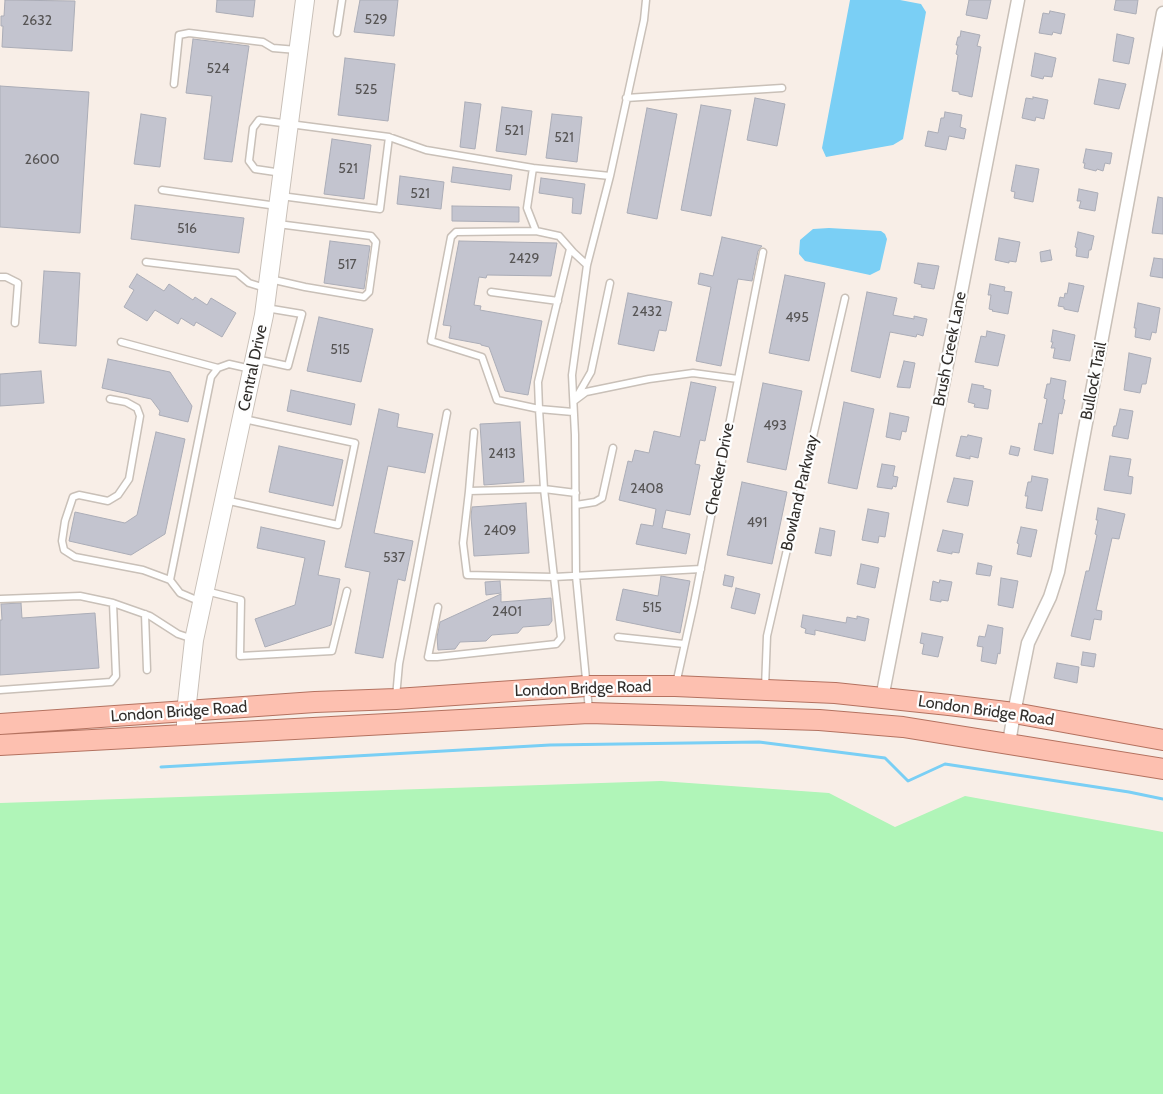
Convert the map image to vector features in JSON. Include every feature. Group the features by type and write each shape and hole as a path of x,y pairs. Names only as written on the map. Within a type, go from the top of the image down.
{"main road":[{"name":"London Bridge Road","path":"0,724 315,702 586,686 675,686 765,689 882,698 1014,713 1163,740"},
{"name":"London Bridge Road","path":"0,745 589,712 819,720 903,727 1163,769"}],"street":[{"name":"Central Drive","path":"186,734 186,712 194,640 254,364 269,284 305,0"},
{"name":"Brush Creek Lane","path":"882,698 1018,0"},
{"name":"Bullock Trail","path":"1009,743 1028,642 1050,597 1058,572 1163,13"}],"lane":[{"path":"337,33 342,0"},
{"path":"589,712 576,576 576,493 572,375 587,265 610,176 644,20 646,0"},
{"path":"174,84 179,35 189,33 263,42 273,48 299,50"},
{"path":"626,98 782,88"},
{"path":"283,173 255,169 249,161 253,128 259,120 389,137 426,150 533,168 610,176"},
{"path":"162,190 380,209 389,137"},
{"path":"533,168 527,208 536,232"},
{"path":"146,262 237,273 249,283 305,287 364,297 369,292 376,242 371,236 276,224"},
{"path":"572,412 539,409 497,400 482,358 431,341 451,237 456,232 536,232 559,236 587,265"},
{"path":"438,607 428,657 437,658 556,644 561,638 544,489 538,382 570,249"},
{"name":"Checker Drive","path":"675,686 700,569 762,252"},
{"path":"0,277 6,277 18,283 14,323"},
{"path":"574,401 591,372 610,283"},
{"path":"491,292 558,301"},
{"name":"Bowland Parkway","path":"765,689 767,636 844,298"},
{"path":"121,342 218,368 229,364 288,366 302,314 265,308"},
{"path":"170,580 212,378 218,368"},
{"path":"574,401 586,392 649,379 693,373 738,378"},
{"path":"110,399 126,402 137,408 140,416 129,478 118,495 108,501 79,495 72,497 62,541 64,550 75,557 143,570 170,580 180,593 241,600 240,656 332,651 347,591"},
{"path":"396,698 398,664 447,413"},
{"path":"224,500 338,525 340,516 355,443 242,418"},
{"path":"474,432 463,543 467,575 554,577 700,569"},
{"path":"576,505 595,502 602,498 613,448"},
{"path":"469,491 544,489 576,493"},
{"path":"0,599 80,596 113,603 145,614 178,634 194,640"},
{"path":"0,690 112,682 116,676 113,603"},
{"path":"145,614 147,670"},
{"path":"618,636 684,644"}],"green space":[{"path":"661,781 829,793 895,827 965,796 1163,832 1163,1094 0,1094 0,803"}],"water":[{"path":"850,0 900,0 921,4 926,12 903,139 893,145 826,157 822,148"},
{"path":"813,229 881,231 885,234 887,239 880,270 870,275 805,261 799,254 800,240"}],"building":[{"path":"5,0 75,1 72,51 2,47 3,26 1,26 1,16 4,16"},
{"path":"217,0 255,0 253,17 216,12"},
{"path":"360,0 398,0 394,36 354,32"},
{"path":"969,0 991,0 987,19 966,15"},
{"path":"1116,0 1138,0 1136,14 1114,10"},
{"path":"1050,11 1065,14 1061,34 1053,32 1052,35 1039,33 1043,13 1049,14"},
{"path":"961,31 980,35 977,46 981,47 972,97 952,91 958,55 956,54 958,45 956,45"},
{"path":"1117,34 1134,38 1129,64 1113,61"},
{"path":"193,39 249,46 232,162 204,159 212,96 186,93"},
{"path":"1035,53 1056,58 1052,77 1044,76 1043,79 1031,76"},
{"path":"345,58 395,64 388,121 338,115"},
{"path":"1099,79 1126,84 1119,109 1094,104"},
{"path":"0,86 89,92 80,233 0,227"},
{"path":"1033,97 1048,100 1044,119 1036,117 1035,121 1022,118 1026,98 1033,99"},
{"path":"755,98 785,104 777,146 747,140"},
{"path":"465,102 481,104 475,149 460,147"},
{"path":"701,105 731,110 711,216 681,210"},
{"path":"502,107 532,111 526,155 496,151"},
{"path":"647,108 677,114 657,219 627,213"},
{"path":"945,112 962,115 960,127 966,129 964,139 949,136 946,150 925,146 928,131 938,133 941,118 944,118"},
{"path":"141,114 166,118 160,167 134,164"},
{"path":"552,114 582,117 577,162 546,158"},
{"path":"332,139 371,145 364,199 324,194"},
{"path":"1086,149 1112,153 1110,164 1105,163 1103,171 1084,168 1085,163 1083,163"},
{"path":"1016,165 1039,169 1033,202 1014,198 1015,192 1011,191"},
{"path":"453,167 512,175 510,190 451,182"},
{"path":"400,176 444,182 441,209 397,204"},
{"path":"541,178 585,184 581,214 572,213 573,198 539,193"},
{"path":"1079,189 1098,193 1095,211 1079,208 1081,201 1077,201"},
{"path":"1158,197 1163,198 1163,234 1152,233"},
{"path":"135,205 244,218 239,253 131,239"},
{"path":"452,206 519,207 519,222 452,221"},
{"path":"1078,232 1094,236 1088,258 1076,256 1077,248 1075,247"},
{"path":"722,237 762,246 758,251 752,281 738,279 721,366 696,361 711,287 698,284 700,273 713,276"},
{"path":"999,238 1020,242 1016,262 1009,261 1009,263 995,260"},
{"path":"330,241 370,246 364,289 324,283"},
{"path":"459,241 557,243 551,276 487,275 486,278 479,277 474,305 481,306 480,310 542,321 528,395 505,391 489,347 449,338 451,326 443,325"},
{"path":"1050,250 1052,260 1041,262 1040,252"},
{"path":"1154,258 1163,259 1163,278 1150,276"},
{"path":"918,263 939,266 934,289 921,287 922,285 914,283"},
{"path":"44,271 80,273 76,346 39,343"},
{"path":"137,274 164,291 169,284 193,300 195,297 207,305 211,298 236,313 222,337 196,322 194,326 181,318 178,324 155,310 147,321 124,307 134,290 129,287"},
{"path":"785,275 825,283 809,361 769,353"},
{"path":"1069,283 1084,286 1078,312 1058,306 1060,297 1064,298 1065,293 1067,294"},
{"path":"990,284 1005,287 1004,291 1012,292 1008,314 989,309 991,295 988,295"},
{"path":"867,292 897,298 893,315 914,319 914,316 927,319 923,336 917,334 916,337 890,332 880,378 851,371"},
{"path":"628,293 672,302 666,331 659,330 654,351 618,344"},
{"path":"1138,303 1160,308 1156,333 1152,332 1150,340 1135,337 1136,328 1134,328"},
{"path":"319,317 373,329 361,382 307,371"},
{"path":"1053,330 1075,335 1070,361 1053,358 1055,348 1051,348 1053,342 1051,342"},
{"path":"987,331 1005,335 998,366 975,362 981,336 986,337"},
{"path":"1129,353 1151,358 1146,384 1142,384 1140,393 1124,390"},
{"path":"108,359 170,372 192,406 188,422 159,415 160,411 151,399 102,388"},
{"path":"904,361 915,363 910,388 897,387"},
{"path":"41,371 44,403 0,406 0,374"},
{"path":"1051,378 1066,381 1063,399 1065,400 1062,414 1059,413 1053,454 1034,450 1039,423 1042,424 1047,399 1044,398 1047,384 1050,384"},
{"path":"691,382 716,387 705,441 700,440 695,464 700,465 690,515 666,510 662,528 690,534 686,554 636,544 641,524 653,526 656,509 619,500 628,461 632,462 635,450 649,453 654,431 680,437"},
{"path":"763,383 802,391 786,470 747,462"},
{"path":"972,384 984,386 983,388 991,390 988,409 974,407 975,404 968,402"},
{"path":"291,390 355,404 351,425 287,411"},
{"path":"844,402 874,409 857,489 828,483"},
{"path":"379,409 399,414 397,427 433,434 425,473 388,466 374,533 413,541 405,581 398,579 383,658 355,653 370,572 345,567"},
{"path":"1120,409 1133,411 1128,439 1112,436"},
{"path":"890,413 909,417 906,432 902,431 900,440 886,437"},
{"path":"520,422 524,482 484,485 480,424"},
{"path":"156,432 185,439 165,534 131,555 69,541 75,512 125,523 137,515"},
{"path":"968,435 982,438 978,458 970,456 970,459 956,456 961,436 967,437"},
{"path":"279,446 343,460 333,506 269,492"},
{"path":"1011,446 1020,448 1018,456 1009,454"},
{"path":"1110,456 1131,459 1128,476 1133,477 1131,494 1104,490"},
{"path":"882,464 895,466 893,476 898,477 896,487 893,486 892,489 877,487"},
{"path":"1032,476 1048,479 1042,511 1026,508 1028,496 1025,496 1028,482 1031,482"},
{"path":"954,478 973,481 968,506 947,502"},
{"path":"742,482 787,492 772,564 727,555"},
{"path":"526,503 529,553 474,556 472,507"},
{"path":"1098,508 1125,514 1119,539 1112,538 1096,610 1102,611 1101,620 1094,619 1090,640 1071,636 1086,571 1089,571 1097,535 1095,534"},
{"path":"868,509 889,513 885,537 879,536 878,543 862,540"},
{"path":"261,527 325,541 318,575 340,579 331,625 265,647 255,619 295,605 305,558 257,548"},
{"path":"1021,527 1037,530 1031,557 1017,554 1019,544 1017,543"},
{"path":"820,528 835,531 831,556 815,553"},
{"path":"943,530 963,534 959,553 952,552 952,554 937,551"},
{"path":"978,563 992,566 990,576 976,574"},
{"path":"861,564 879,568 875,588 857,584"},
{"path":"725,575 734,577 732,587 723,585"},
{"path":"661,576 690,581 680,633 616,620 623,589 658,596"},
{"path":"1001,578 1018,581 1013,608 998,605"},
{"path":"940,580 952,582 948,601 930,600 933,581 939,583"},
{"path":"500,581 501,593 486,595 485,582"},
{"path":"736,588 760,594 755,614 731,608"},
{"path":"501,594 501,602 551,598 552,621 549,625 523,627 518,633 492,635 486,641 460,642 455,649 438,650 437,637 440,622"},
{"path":"21,603 22,618 95,613 99,668 0,675 1,604"},
{"path":"803,615 846,623 847,617 857,619 857,616 869,619 865,641 815,630 815,635 805,633 806,629 801,627"},
{"path":"988,625 1003,628 1000,654 998,653 996,664 981,661 983,647 977,646 979,636 985,637"},
{"path":"922,633 943,637 938,657 922,654 924,644 920,643"},
{"path":"1083,652 1096,654 1094,667 1081,665"},
{"path":"1057,663 1079,667 1077,683 1054,678"}],"waterway":[{"path":"161,767 550,745 759,742 885,758 908,781 945,764 1129,792 1163,799"}]}
